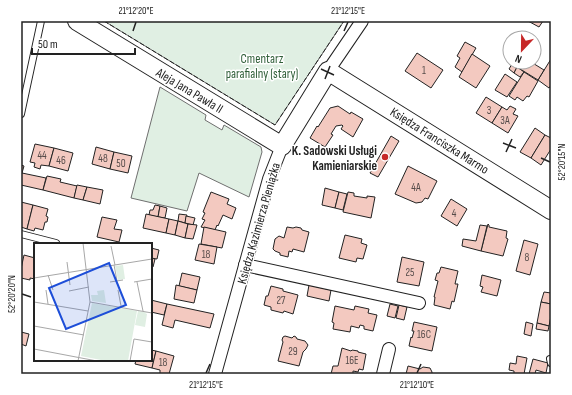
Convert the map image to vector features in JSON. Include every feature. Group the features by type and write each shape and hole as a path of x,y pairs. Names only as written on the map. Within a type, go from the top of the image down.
{"street":[{"name":"Aleja Jana Pawła II","path":"77,21 282,146"},
{"name":"Księdza Kazimierza Pieniążka","path":"215,374 269,179 282,146 328,71 362,21"},
{"name":"Księdza Franciszka Marmo","path":"328,71 551,210"},
{"path":"245,265 419,303"},
{"path":"383,374 389,349"}],"lane":[{"path":"21,114 41,21"},
{"path":"21,234 56,243"},
{"path":"550,359 551,363"}],"green space":[{"name":"Cmentarz parafialny (stary)","path":"104,21 344,21 275,125"},
{"path":"160,87 206,115 205,120 222,130 224,125 261,147 262,152 249,197 199,173 187,211 131,198"}],"building":[{"path":"528,21 543,21 539,27"},
{"path":"465,42 476,48 462,72 455,67 460,58 457,56"},
{"path":"417,53 443,70 431,88 405,71"},
{"path":"472,54 490,66 476,88 459,77"},
{"path":"551,59 551,85 549,88 538,80"},
{"path":"542,69 544,70 538,80 522,70 542,70"},
{"path":"516,70 521,70 524,72 520,77 514,73"},
{"path":"524,72 538,81 529,97 527,96 523,101 517,97 515,100 509,96"},
{"path":"505,74 517,82 507,97 495,90"},
{"path":"486,97 502,107 492,123 476,113"},
{"path":"338,106 350,114 351,112 363,119 353,137 341,129 343,126 342,125 336,126 331,134 333,135 325,147 310,138 330,108"},
{"path":"510,106 516,109 513,114 518,116 508,133 492,123 502,107 507,110"},
{"path":"535,128 545,135 531,158 520,152"},
{"path":"545,135 551,138 551,149 541,165 531,158"},
{"name":"K. Sadowski Usługi Kamieniarskie","path":"391,136 399,141 378,177 370,173"},
{"path":"35,144 54,148 49,166 41,165 40,169 34,167 35,163 30,162"},
{"path":"96,147 114,152 110,169 92,164"},
{"path":"54,148 73,153 68,171 49,166"},
{"path":"114,152 132,156 128,173 110,169"},
{"path":"21,165 24,166 22,173 46,178 43,190 21,185"},
{"path":"408,166 437,181 428,199 425,198 422,202 416,203 395,194"},
{"path":"47,176 61,179 60,182 77,186 74,198 43,190"},
{"path":"77,185 87,187 83,200 74,198"},
{"path":"87,187 103,190 100,204 83,200"},
{"path":"325,188 339,192 335,208 322,205"},
{"path":"211,192 229,199 227,204 236,208 232,219 223,215 215,230 201,227 205,220 202,219 205,213 203,212"},
{"path":"339,192 347,194 343,210 335,208"},
{"path":"348,192 354,193 354,196 367,198 367,196 375,197 371,218 343,212"},
{"path":"451,199 467,209 457,226 441,216"},
{"path":"21,202 33,205 27,229 21,227"},
{"path":"33,205 48,209 46,216 48,217 47,222 45,222 43,230 35,228 34,231 27,229"},
{"path":"155,205 160,206 158,217 149,215 150,210 153,210"},
{"path":"160,206 167,208 165,218 158,217"},
{"path":"146,214 169,219 166,233 143,228"},
{"path":"179,214 187,215 185,223 178,221"},
{"path":"186,216 195,218 193,225 185,223"},
{"path":"102,217 117,220 114,229 122,230 119,242 97,237"},
{"path":"169,219 178,221 175,235 166,233"},
{"path":"178,221 188,224 185,238 175,235"},
{"path":"188,224 197,225 193,239 185,238"},
{"path":"488,224 489,227 507,231 506,238 508,239 503,256 481,251"},
{"path":"480,225 487,226 481,251 462,246 463,239 476,241"},
{"path":"204,227 226,232 222,248 201,244"},
{"path":"287,227 301,228 302,230 309,232 304,252 293,249 292,252 289,251 288,257 280,255 280,253 273,249 275,239 279,236 284,238"},
{"path":"345,235 362,239 361,243 367,245 363,259 357,258 356,262 339,258"},
{"path":"524,240 538,244 530,275 516,271"},
{"path":"199,244 217,247 214,264 195,260"},
{"path":"152,248 159,250 157,259 152,258"},
{"path":"24,255 34,258 34,279 30,278 30,280 21,278"},
{"path":"402,257 424,262 419,286 397,282"},
{"path":"152,258 155,259 152,267"},
{"path":"441,267 458,271 455,284 458,284 454,302 452,301 450,309 434,305 434,297 438,281 435,280"},
{"path":"182,273 200,277 197,290 179,286"},
{"path":"482,275 501,280 497,296 481,292 483,287 480,286"},
{"path":"176,285 197,290 194,303 174,299"},
{"path":"309,285 331,290 329,301 307,296"},
{"path":"271,286 298,295 293,314 284,311 283,313 271,310 271,307 264,305 266,296 268,296"},
{"path":"544,292 551,293 551,304 541,302"},
{"path":"152,300 167,304 164,315 152,312"},
{"path":"541,302 551,304 549,326 537,323"},
{"path":"167,304 214,314 210,328 175,320 173,328 162,325"},
{"path":"390,304 398,306 395,318 387,316"},
{"path":"399,305 407,307 404,320 396,318"},
{"path":"335,306 354,310 355,306 369,309 368,313 377,315 373,331 364,329 364,326 360,325 359,328 351,326 350,332 333,329 334,323 332,322"},
{"path":"414,322 437,327 432,351 409,346 414,331 412,331"},
{"path":"526,322 533,324 531,336 524,334"},
{"path":"537,323 549,326 548,331 536,329"},
{"path":"21,332 29,334 26,346 21,344"},
{"path":"285,336 292,338 294,336 297,339 305,341 308,345 303,352 299,366 278,361 283,342 282,340"},
{"path":"342,348 366,354 363,370 359,369 358,372 353,371 353,374 331,374 333,366 338,366"},
{"path":"152,350 156,351 152,368 135,364 136,361 152,361"},
{"path":"156,351 174,356 169,374 160,374 160,370 152,368"},
{"path":"517,356 527,358 524,374 514,374 514,371 509,370 510,363 516,364"},
{"path":"533,359 548,363 546,373 536,370 535,374 529,374"},
{"path":"408,366 420,369 423,367 430,368 432,374 406,374"}],"fence":[{"path":"104,21 275,125 344,21"}],"place":[{"name":"K. Sadowski Usługi Kamieniarskie","path":"385,157"}]}
